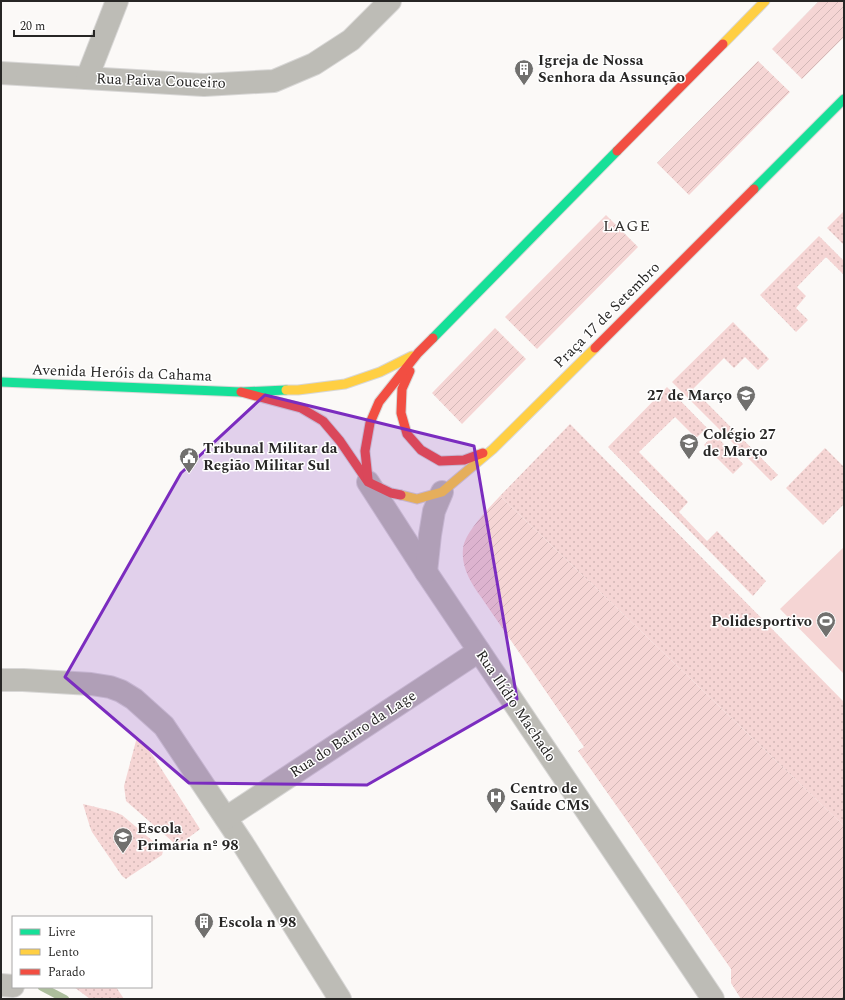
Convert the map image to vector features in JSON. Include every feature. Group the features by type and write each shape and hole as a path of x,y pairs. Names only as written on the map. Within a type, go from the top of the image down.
{"street":[{"path":"87,78 117,1"},
{"name":"Rua Paiva Couceiro","path":"1,73 204,85 274,81 314,64 351,40 390,1"},
{"path":"368,482 365,451 370,423 379,402 418,353 765,1"},
{"name":"Praça 17 de Setembro","path":"368,482 391,493 417,499 442,492 493,449 844,99"},
{"path":"418,353 402,389 401,413 406,434 421,450 440,461 464,460 493,449"},
{"name":"Avenida Heróis da Cahama","path":"1,382 242,392 298,390 345,384 380,372 418,353"},
{"name":"Avenida Heróis da Cahama","path":"242,392 300,408 323,422 340,441 368,482"},
{"name":"Rua Ilídio Machado","path":"368,482 426,572 713,999"},
{"path":"426,572 434,511 442,492"},
{"name":"Rua do Bairro da Lage","path":"226,818 479,651"},
{"path":"1,680 91,684 110,687 121,691 134,699 164,726 226,818 340,999"},
{"path":"1,985 12,986"}],"highlighted area":[{"path":"265,395 474,446 517,699 367,785 189,783 65,677 181,473"}],"shaded area":[{"path":"819,1 844,1 844,37 802,79 772,49"},
{"path":"758,61 790,92 689,195 657,163"},
{"path":"844,211 844,245 827,228"},
{"path":"606,215 638,247 537,349 505,317"},
{"path":"819,236 844,261 844,275 826,257 797,287 806,296 796,308 808,320 796,332 760,295"},
{"path":"733,322 769,359 758,370 745,357 734,368 724,358 693,389 778,475 771,481 672,382"},
{"path":"495,328 526,359 462,424 432,393"},
{"path":"667,387 707,428 696,438 675,417 639,452 688,502 679,512 707,541 717,531 766,581 753,596 608,447"},
{"path":"570,424 844,702 844,826 500,496"},
{"path":"714,434 743,464 733,474 704,445"},
{"path":"825,448 844,467 844,504 823,525 786,488"},
{"path":"500,496 844,826 844,999 741,999 731,983 731,969 578,751 584,747 470,580 465,568 463,556 464,543 472,528"},
{"name":"Polidesportivo","path":"844,547 844,674 780,609"},
{"path":"137,737 153,756 200,829 180,842 173,842 126,801 124,786"},
{"path":"83,804 122,815 161,848 163,851 162,855 126,879 122,876 92,832"},
{"path":"75,988 117,988 124,999 90,999"}],"waterway":[{"path":"44,988 65,999"}],"traffic: fast":[{"path":"754,189 844,99"},
{"path":"433,338 617,151"},
{"path":"1,382 241,392 286,390"}],"traffic: slow":[{"path":"723,44 765,1"},
{"path":"401,495 417,499 442,492 493,449 595,348"},
{"path":"286,390 298,390 345,384 380,372 412,356"}],"traffic: jam":[{"path":"617,151 723,44"},
{"path":"595,348 754,189"},
{"path":"368,479 365,451 370,423 379,402 418,353 433,338"},
{"path":"410,371 402,389 401,413 407,434 421,450 440,461 464,460 483,453"},
{"path":"241,392 301,408 323,421 340,441 368,482 391,493 401,495"}],"place":[{"name":"Igreja de Nossa Senhora da Assunção","path":"524,86"},
{"name":"27 de Março","path":"746,412"},
{"name":"Colégio 27 de Março","path":"689,460"},
{"name":"Tribunal Militar da Região Militar Sul","path":"189,474"},
{"name":"Polidesportivo","path":"826,638"},
{"name":"Centro de Saúde CMS","path":"496,814"},
{"name":"Escola Primária nº 98","path":"123,854"},
{"name":"Escola n 98","path":"204,939"}],"district":[{"name":"LAGE","path":"627,226"}]}
